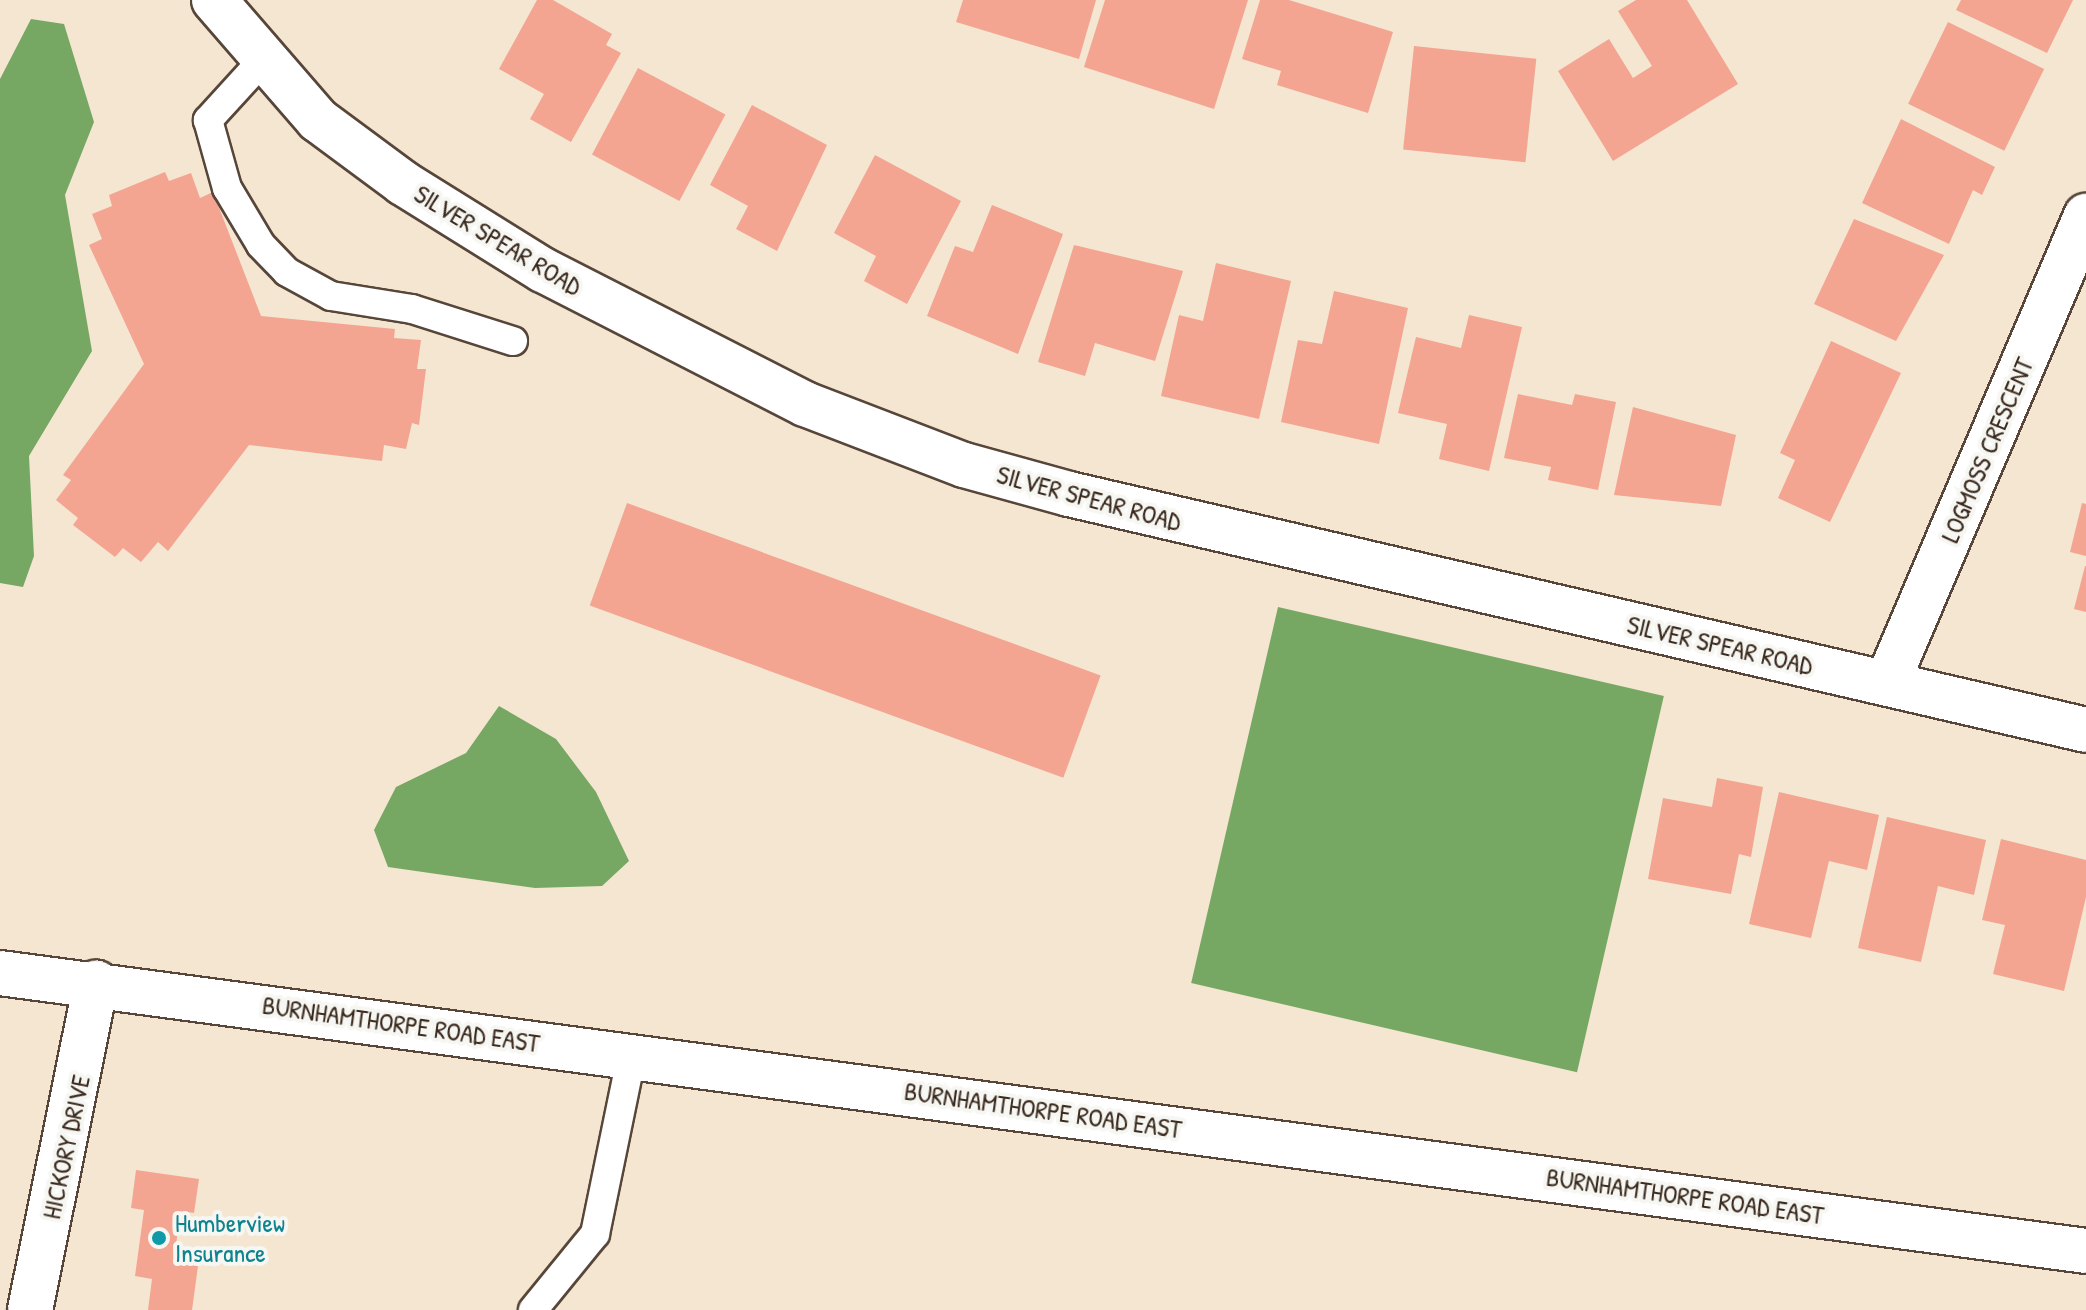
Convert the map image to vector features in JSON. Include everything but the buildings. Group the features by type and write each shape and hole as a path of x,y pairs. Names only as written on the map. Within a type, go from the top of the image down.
{"street":[{"name":"SILVER SPEAR ROAD","path":"214,0 261,62 318,120 543,270 731,371 920,449 1180,522 2086,730"},
{"name":"LOGMOSS CRESCENT","path":"1887,683 2086,216"},
{"name":"BURNHAMTHORPE ROAD EAST","path":"0,973 632,1054 2086,1251"},
{"name":"HICKORY DRIVE","path":"30,1310 96,983"}],"lane":[{"path":"261,62 208,120 227,188 261,245 287,272 331,296 412,309 513,341"},
{"path":"533,1310 595,1234 632,1054"}],"green space":[{"path":"31,19 64,24 94,122 65,195 92,351 29,456 34,556 23,587 0,583 0,79"},
{"path":"1278,607 1664,696 1577,1072 1191,983"},
{"path":"499,706 556,739 596,792 629,861 602,886 535,888 388,867 374,830 396,787 466,753"}],"place":[{"name":"Humberview Insurance","path":"159,1238"}]}
